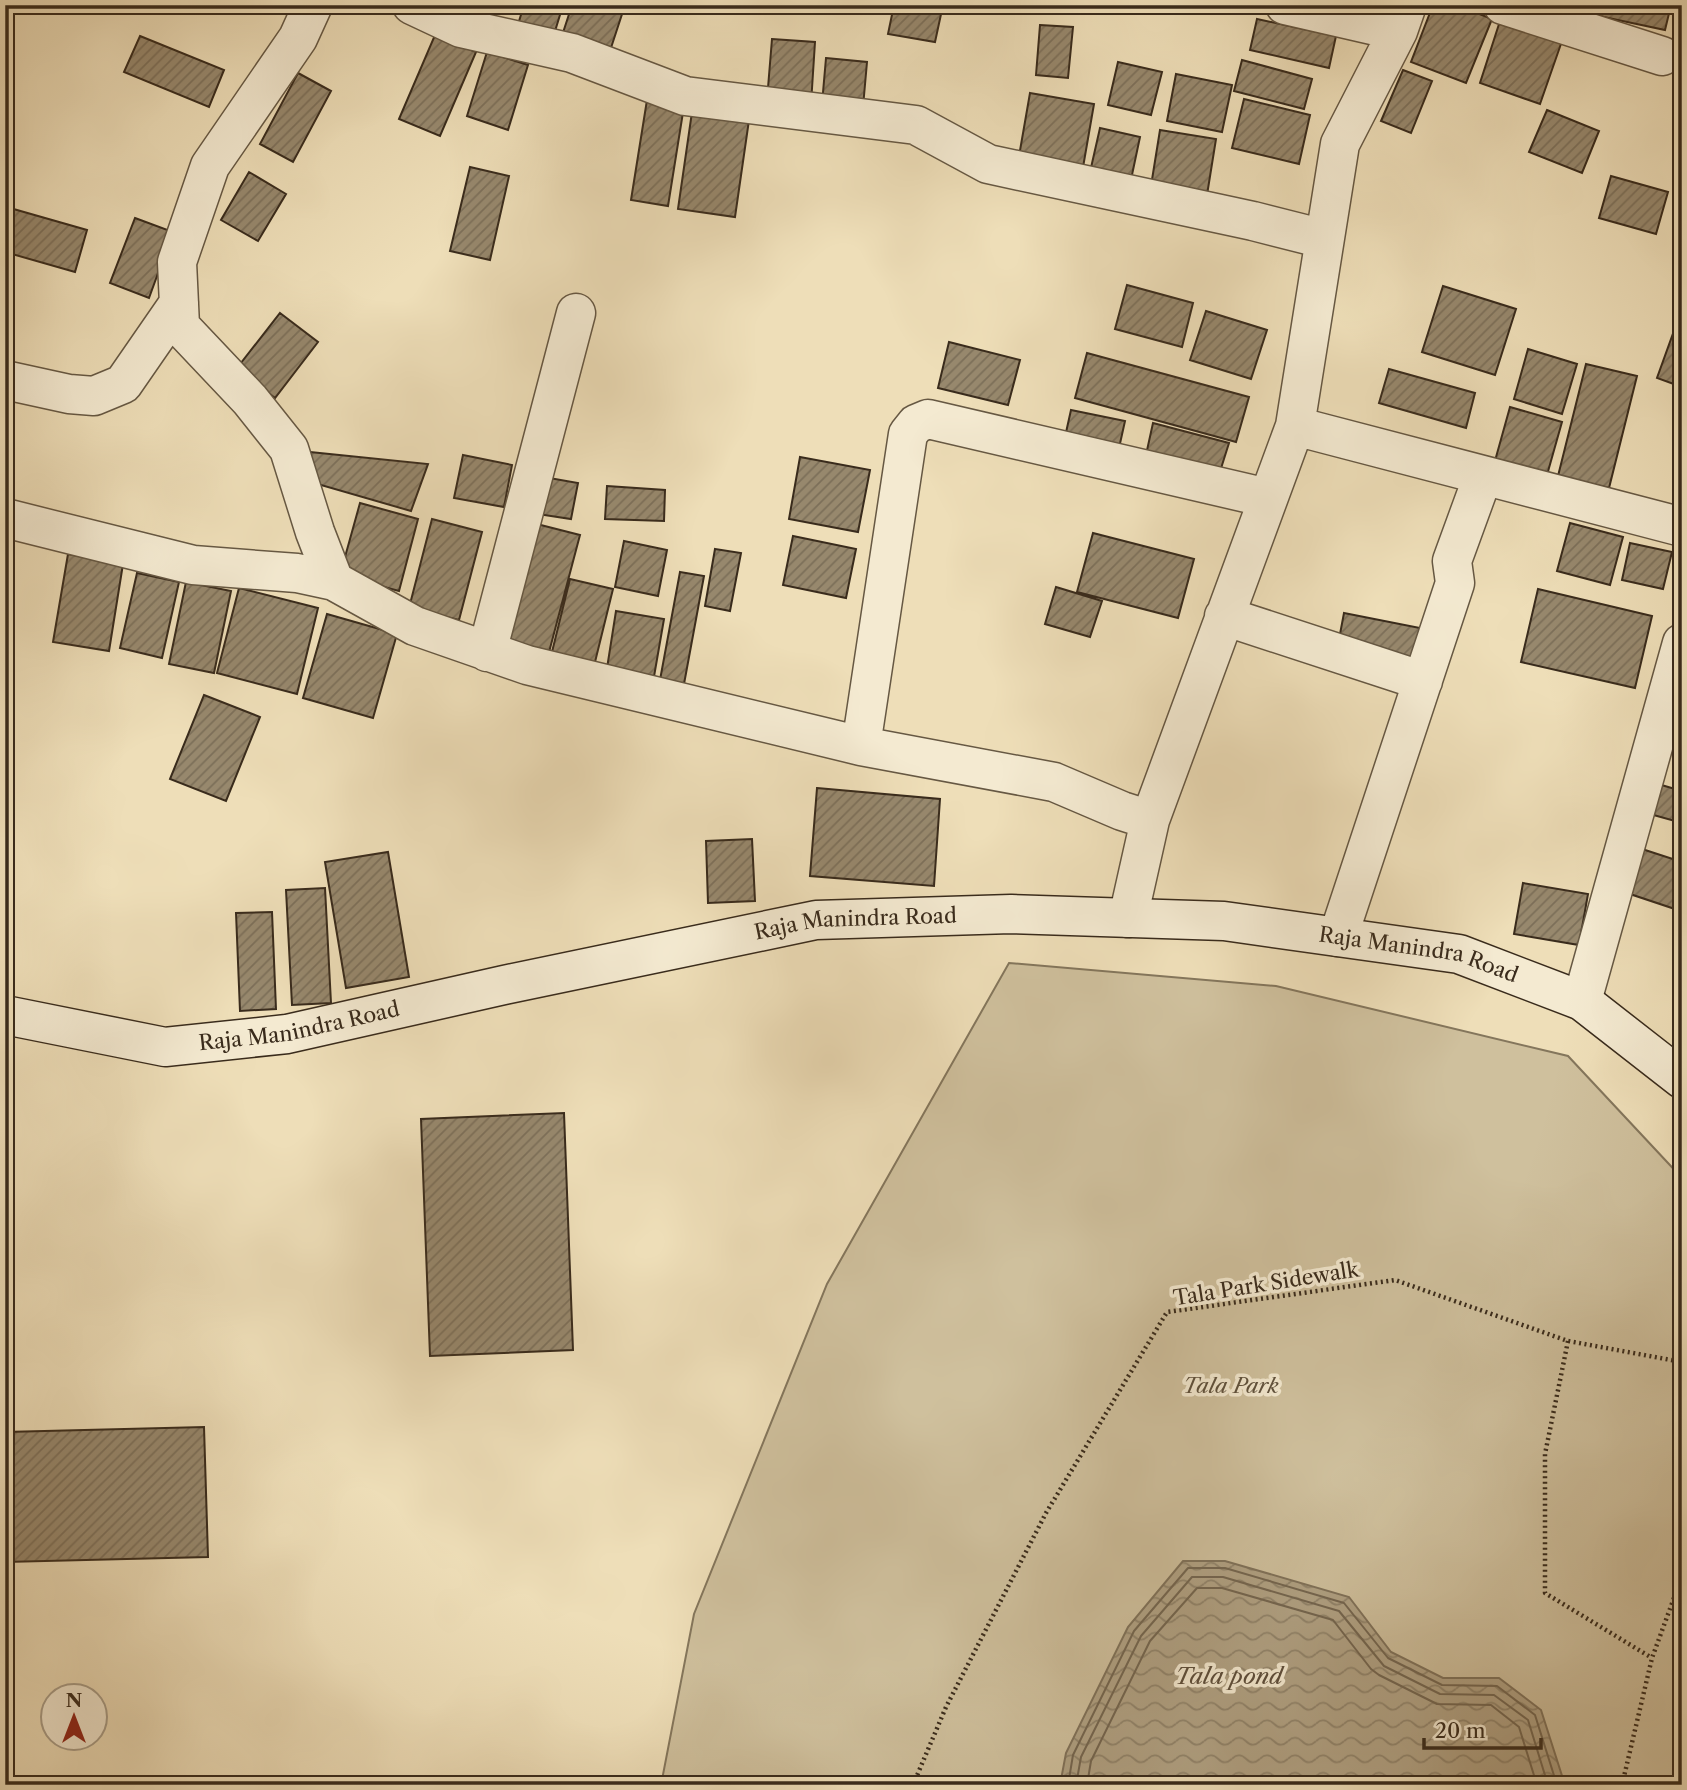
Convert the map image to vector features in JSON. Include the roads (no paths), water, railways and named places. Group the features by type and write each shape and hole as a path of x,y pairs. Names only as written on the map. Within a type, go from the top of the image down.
{"street":[{"path":"313,5 299,38 210,166 177,262 180,326 250,400 289,449 315,532 334,581"},
{"path":"1128,918 1150,820 1295,426 1340,144 1403,18 1285,5"},
{"path":"1503,5 1662,56"},
{"path":"423,8 461,28 572,53 685,96 916,125 988,164 1253,221 1324,239"},
{"path":"5,380 69,394 94,396 122,384 179,303"},
{"path":"487,652 576,313"},
{"path":"862,746 908,433 916,424 928,419 1268,498"},
{"path":"1295,426 1682,527"},
{"path":"1338,937 1455,583 1452,561 1483,476"},
{"path":"5,518 193,565 297,573 334,581 415,626 527,665 862,746 1054,782 1150,820"},
{"path":"1224,616 1423,681"},
{"path":"1582,1001 1682,643"},
{"name":"Raja Manindra Road","path":"5,1015 165,1047 287,1034 503,985 816,920 1011,915 1224,921 1459,954 1582,1001 1682,1079"}],"water":[{"name":"Tala pond","path":"1183,1561 1225,1561 1349,1597 1391,1652 1443,1678 1499,1678 1541,1710 1563,1785 1060,1785 1066,1753 1128,1627"}],"park label":[{"name":"Tala Park","path":"1231,1386"}]}
